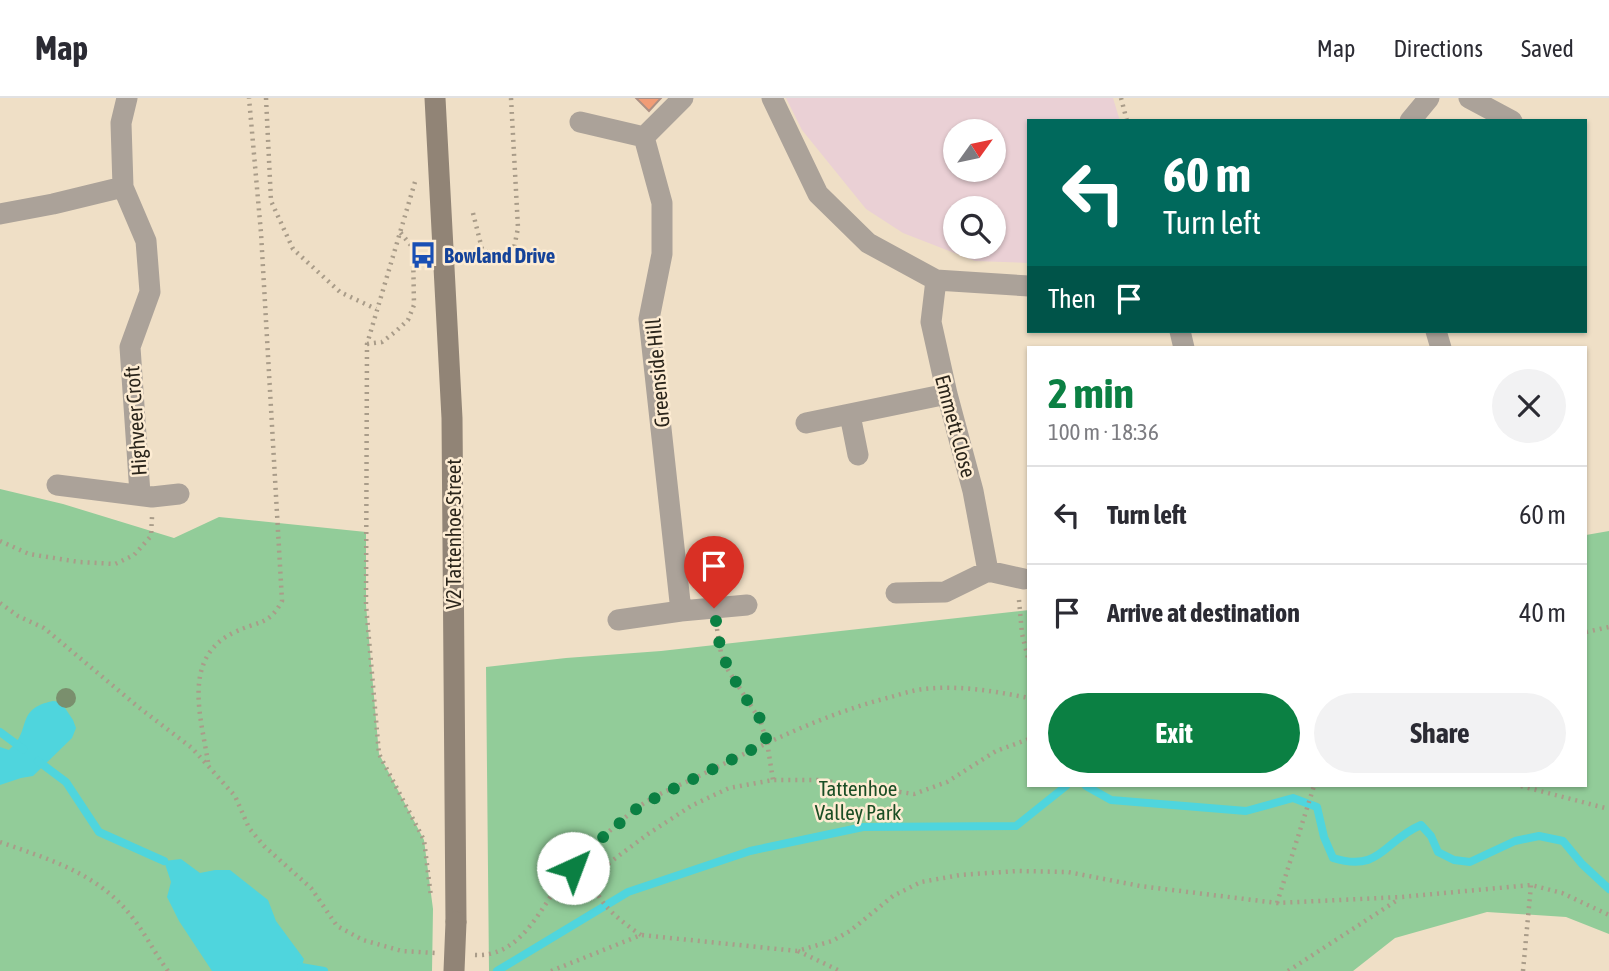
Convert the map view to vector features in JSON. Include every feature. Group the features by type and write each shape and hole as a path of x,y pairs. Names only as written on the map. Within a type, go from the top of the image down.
{"street":[{"name":"Highveer Croft","path":"127,98 121,123 123,187 146,242 150,292 130,347 146,496"},
{"name":"V2 Tattenhoe Street","path":"435,98 452,418 456,922 454,971"},
{"path":"580,122 643,137 682,98"},
{"path":"772,98 818,194 868,243 936,280 1027,286"},
{"path":"1412,119 1429,98"},
{"path":"1469,98 1508,119"},
{"name":"Greenside Hill","path":"643,137 662,203 662,254 649,319 681,611"},
{"path":"0,214 123,187"},
{"name":"Emmett Close","path":"936,280 930,322 974,491 988,571"},
{"path":"806,423 947,394"},
{"path":"850,415 858,456"},
{"name":"Highveer Croft","path":"57,485 146,496 178,494"},
{"path":"896,593 945,592 988,571 1024,579"},
{"path":"618,620 747,605"}],"path":[{"path":"208,765 197,691 203,663 215,647 233,632 267,621 282,601 261,233 249,98"},
{"path":"266,98 271,201 293,249 340,292 376,309"},
{"path":"473,213 482,249 499,259 514,248 518,228 511,98"},
{"path":"1121,98 1126,119"},
{"path":"417,176 376,309 368,344 366,606 379,754 424,839 433,909"},
{"path":"368,344 382,342 395,332 408,320 414,305 413,248 400,232"},
{"path":"0,541 29,554 79,562 116,564 134,555 151,536 146,496"},
{"path":"1024,579 1018,594 1027,652"},
{"path":"0,603 18,616 44,628 192,748 235,796 249,828 264,846 311,888 337,926 363,940 402,951"},
{"path":"714,608 721,653 740,690 761,720 772,780"},
{"path":"1587,632 1609,627"},
{"path":"484,955 506,949 524,934 555,888 573,868 595,844 641,805 767,742 850,708 923,689 983,688 1027,698"},
{"path":"641,935 621,921 593,889 593,878 648,834 691,806 729,788 772,780 818,780 914,794 947,782 996,751 1027,739"},
{"path":"1277,903 1314,787"},
{"path":"1525,787 1609,809"},
{"path":"0,842 69,866 94,882 117,900 134,919 168,971"},
{"path":"797,951 832,941 850,931 893,896 921,882 960,875 1017,871 1068,872 1140,886 1277,903 1401,897 1531,885 1562,893 1609,915"},
{"path":"1523,971 1531,885"},
{"path":"1288,971 1401,897"},
{"path":"551,971 641,935 797,951 839,971"}],"shaded area":[{"path":"786,98 1113,98 1119,119 1027,119 1027,263 970,259 1006,259 1006,196 943,196 943,249 903,233 866,209 802,130"}],"green space":[{"path":"0,489 63,504 174,538 219,517 366,532 366,605 379,754 424,840 433,909 432,971 0,971"},
{"name":"Tattenhoe Valley Park","path":"1609,531 1609,934 1566,917 1487,912 1395,938 1353,971 489,971 486,667 661,651 1027,610 1027,787 1587,787 1587,535"}],"water":[{"path":"53,701 61,702 73,720 76,728 72,738 33,776 0,785 0,747 9,750 21,735 33,709"},
{"path":"181,859 200,873 230,870 268,900 276,921 304,959 300,971 212,971 179,921 167,897 171,882 164,861"}],"building":[{"path":"636,98 661,98 649,111"}],"waterway":[{"path":"0,732 23,749"},
{"path":"38,761 66,782 99,832 164,861"},
{"path":"497,971 628,892 750,851 863,827 1016,826 1065,787"},
{"path":"1088,787 1111,800 1246,811 1293,798 1317,807 1324,837 1333,858 1349,862 1372,858 1421,825 1431,836 1438,852 1454,860 1470,862 1515,841 1539,836 1563,841 1582,864 1609,889"},
{"path":"301,967 324,971"}],"place":[{"name":"Bowland Drive","path":"423,255"}],"route":[{"path":"573,868 595,844 641,805 767,742 761,720 728,670 721,653 714,608"}]}
